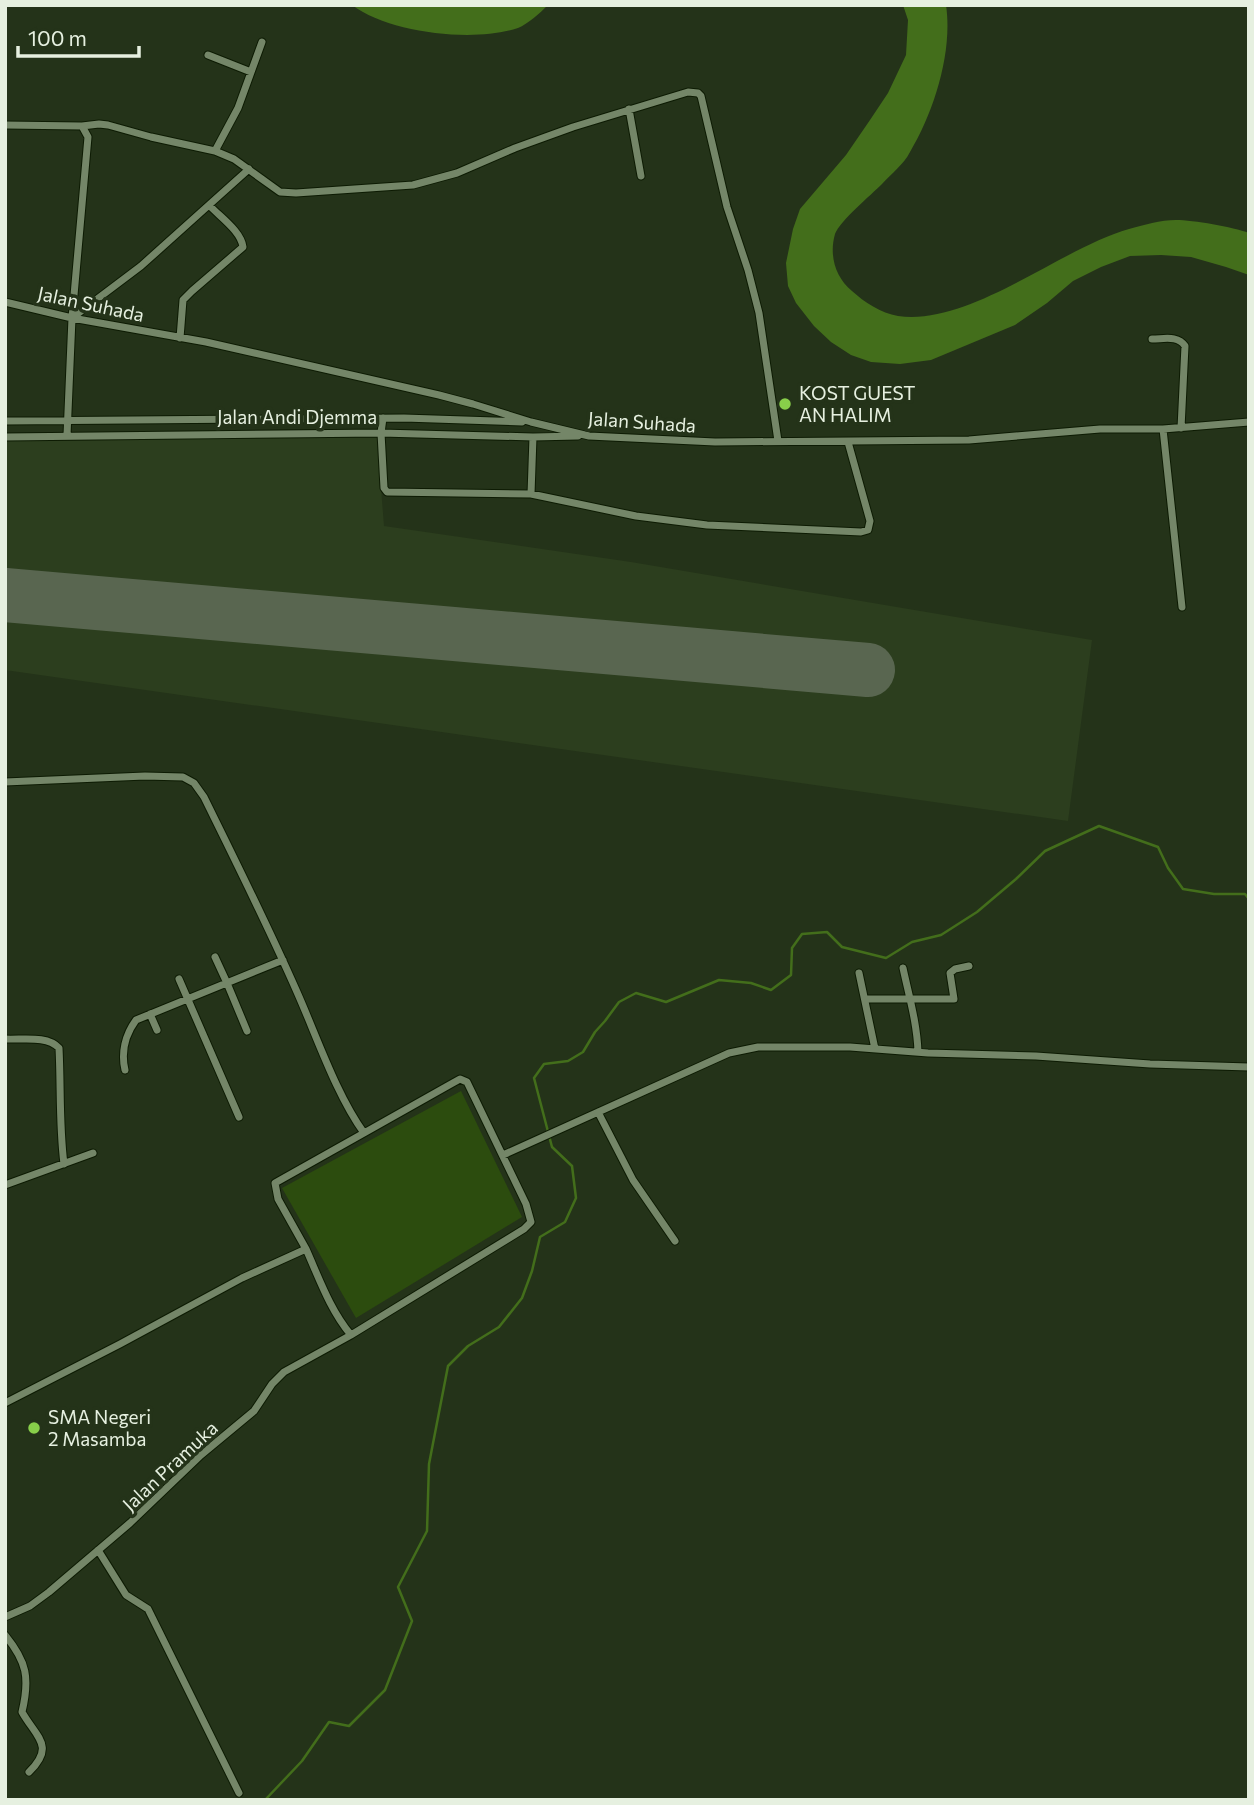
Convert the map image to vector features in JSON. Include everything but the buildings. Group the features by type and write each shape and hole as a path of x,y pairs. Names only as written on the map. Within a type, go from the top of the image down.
{"street":[{"path":"215,151 239,108 262,42"},
{"path":"208,55 251,72"},
{"path":"5,125 108,125 215,151 234,159 280,192 296,193 413,185 457,173 515,148 629,109 688,92 698,93 701,96 727,206 759,313 778,441"},
{"path":"629,109 640,176"},
{"path":"67,435 72,318 89,142 82,126"},
{"path":"72,318 141,266 249,169"},
{"path":"180,338 183,300 243,247 238,235 209,205"},
{"name":"Jalan Suhada","path":"5,302 426,392 589,436 715,442 969,440 1100,429 1163,429 1249,422"},
{"path":"1152,340 1176,338 1185,346 1181,428"},
{"path":"383,418 381,433 384,488 387,492 531,494 636,516 707,525 861,532 868,530 870,521 848,442"},
{"name":"Jalan Andi Djemma","path":"5,421 383,418 531,422"},
{"path":"267,419 267,433"},
{"path":"1163,429 1182,607"},
{"name":"Jalan Andi Djemma","path":"5,437 267,433 589,436"},
{"path":"531,494 533,437"},
{"path":"5,782 145,776 183,777 194,783 210,808 267,924 353,1117 364,1133"},
{"path":"215,957 247,1031"},
{"path":"125,1070 122,1057 124,1045 136,1020 282,960"},
{"path":"865,999 954,999 950,973 969,965"},
{"path":"903,968 918,1038 918,1052"},
{"path":"859,973 875,1049"},
{"path":"179,979 239,1117"},
{"path":"150,1014 157,1030"},
{"path":"5,1040 46,1040 59,1048 61,1145 64,1164"},
{"path":"351,1335 338,1317 306,1249 278,1199 275,1183 460,1079 467,1082 503,1155 729,1053 758,1047 875,1049 1249,1067"},
{"path":"598,1112 633,1180 675,1241"},
{"path":"5,1185 93,1153"},
{"name":"Jalan Pramuka","path":"5,1617 30,1606 130,1523 201,1455 254,1411 284,1372 351,1335 531,1222 526,1204 503,1155"},
{"path":"5,1403 242,1278 306,1249"},
{"path":"98,1550 126,1595 148,1609 239,1793"},
{"path":"5,1635 24,1663 25,1692 22,1712 43,1746 39,1763 29,1772"}],"shaded area":[{"path":"352,5 548,5 518,28 479,35 456,35 409,29 387,23"},
{"path":"903,5 946,5 947,42 940,81 919,136 897,169 849,215 835,234 835,265 841,279 862,299 879,310 898,316 926,316 955,309 1015,284 1102,239 1134,227 1170,220 1233,228 1249,233 1249,275 1191,257 1130,256 1073,281 1015,325 931,360 900,364 871,362 851,355 831,342 796,303 788,286 786,263 793,229 800,209 846,155 888,93 906,55 908,20"},
{"path":"377,437 384,526 631,562 1092,640 1068,821 5,670 5,441"},
{"path":"461,1091 522,1217 356,1318 282,1188"}],"waterway":[{"path":"265,1800 302,1761 329,1722 349,1726 385,1690 412,1621 398,1587 427,1531 429,1464 448,1366 468,1346 499,1327 522,1298 540,1237 565,1222 576,1198 572,1166 552,1147 534,1078 544,1064 568,1061 583,1052 619,1002 636,993 666,1002 719,980 751,983 771,990 791,975 792,948 802,934 827,932 842,947 886,958 912,942 941,935 977,912 1045,851 1099,826 1158,847 1168,868 1183,889 1214,894 1245,894 1249,899"}],"runway":[{"path":"5,595 868,670"}],"place":[{"name":"KOST GUEST AN HALIM","path":"785,404"},
{"name":"SMA Negeri 2 Masamba","path":"34,1428"}]}
